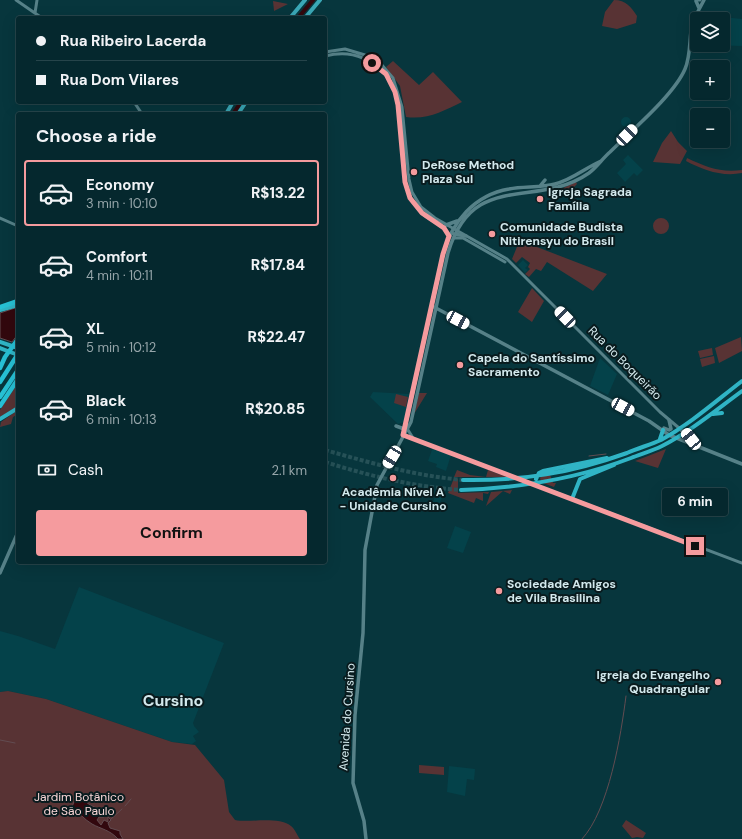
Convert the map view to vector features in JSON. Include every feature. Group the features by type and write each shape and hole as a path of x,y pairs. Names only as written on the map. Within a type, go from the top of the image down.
{"highway":[{"path":"0,307 16,303"},
{"path":"0,310 16,306"},
{"path":"0,342 16,347"},
{"path":"0,368 5,357 16,342"},
{"path":"2,349 16,354"},
{"path":"0,361 5,357"},
{"path":"0,382 16,358"},
{"path":"0,397 16,373"},
{"path":"463,480 492,481 554,474 593,465 669,435 742,381"},
{"path":"0,406 16,382"},
{"path":"461,490 489,489 556,479 615,464 657,448 676,438 742,391"},
{"path":"0,419 16,409"},
{"path":"711,414 722,413"},
{"path":"659,440 663,430"},
{"path":"535,484 538,474 543,471 617,456"},
{"path":"572,499 580,479 609,469 615,464"}],"main road":[{"path":"292,16 305,0"},
{"path":"307,16 320,0"},
{"path":"698,9 700,1"},
{"name":"Avenida do Cursino","path":"366,839 364,821 353,783 355,715 364,633 365,550 377,485 404,436 406,429 443,254 449,236 453,228 474,210 491,199 512,194 554,188 580,178 592,171 601,160 670,91 681,76 687,63 692,24 700,1"},
{"name":"Avenida do Cursino","path":"406,429 411,422 453,238 460,222 472,206 492,194 508,189 559,183 601,160"},
{"path":"580,178 580,176 587,169"},
{"path":"540,186 545,180"},
{"path":"446,225 460,222 465,235"},
{"path":"449,236 456,232 465,235"},
{"path":"432,306 669,430 671,427 669,420"},
{"path":"657,425 669,435 742,464"},
{"path":"396,426 406,429"},
{"name":"Rua do Boqueirão","path":"679,428 685,432 696,445"},
{"path":"0,572 16,536"}],"street":[{"path":"16,0 38,16"},
{"path":"34,14 37,0"},
{"path":"327,52 345,49 360,53 377,62 391,75 401,101 409,180 412,192 421,206 429,214 453,228 456,232"},
{"path":"327,56 345,53 362,58 379,68 390,80 398,105 404,175 412,201 422,213 444,228 449,236"},
{"path":"0,218 16,225"},
{"path":"465,235 506,260"},
{"path":"453,238 463,238 506,260"},
{"name":"Rua do Boqueirão","path":"506,260 669,420 679,428"},
{"path":"406,429 413,438"},
{"path":"404,436 413,438 742,563"}],"shaded area":[{"path":"730,18 742,19 742,46 730,46"},
{"path":"624,117 628,117 630,118 630,126 624,127 621,124 621,120"},
{"path":"628,155 643,170 637,176 634,173 625,182 617,173 626,164 623,160"},
{"path":"523,260 528,265 525,268 528,270 525,273 518,265"},
{"path":"16,308 16,337 12,342 0,338 0,313"},
{"path":"600,358 617,374 608,395 590,386"},
{"path":"373,392 409,394 404,422 398,424 370,397"},
{"path":"433,447 451,455 446,471 436,467 437,464 428,461"},
{"path":"437,492 443,495 436,512 430,509"},
{"path":"455,526 471,532 463,553 447,548"},
{"path":"79,587 224,643 193,723 199,732 193,736 196,741 192,744 172,742 46,699 8,691 0,692 0,631 55,649"},
{"path":"449,766 475,769 474,780 467,779 465,796 447,792"},
{"path":"81,798 90,805 99,809 104,817 99,817 97,820 101,825 104,820 108,822 108,817 111,820 108,823 110,828 120,831 123,839 118,839 109,832 92,824 72,807 75,799"}],"green space":[{"path":"614,0 622,1 630,7 637,16 636,23 617,29 602,26 605,12"},
{"path":"273,1 288,4 274,11"},
{"path":"393,61 419,85 433,72 462,102 428,116 414,118 406,117 400,86 386,67"},
{"path":"671,131 678,142 687,151 680,164 653,162 662,143"},
{"path":"687,158 720,170 742,170 742,173 727,174 713,172 686,161"},
{"path":"576,182 577,184 566,195 559,190"},
{"path":"658,218 664,218 669,223 667,232 664,234 658,234 653,229 653,223"},
{"path":"519,242 524,242 607,274 593,291 547,262 541,271 536,269 529,277 525,274 530,269 528,267 530,263 522,257 516,263 512,259"},
{"path":"532,288 544,301 532,322 518,312"},
{"path":"741,337 742,351 719,363 715,348"},
{"path":"712,348 713,355 700,358 698,351"},
{"path":"714,356 715,363 702,367 700,359"},
{"path":"16,386 16,407 0,417 0,410"},
{"path":"419,393 427,393 414,414"},
{"path":"396,394 408,397 406,407 394,403"},
{"path":"16,411 16,415 13,417 11,424 0,427 1,422"},
{"path":"666,449 658,468 635,461"},
{"path":"457,470 470,475 486,477 454,477"},
{"path":"488,470 507,477 486,477"},
{"path":"549,472 553,483 556,483 554,487 543,483 540,479 541,476"},
{"path":"454,478 458,479 458,493 489,492 488,494 483,493 483,501 476,498 474,503 448,493"},
{"path":"512,490 510,494 503,491 486,506 491,492"},
{"name":"Jardim Botânico de São Paulo","path":"8,691 46,699 172,742 195,745 224,780 229,812 235,820 279,821 291,826 300,839 0,839 0,692"},
{"path":"419,765 444,767 444,775 419,773"},
{"path":"626,820 646,833 643,838 632,838 622,826"}],"waterway":[{"path":"300,16 313,0"},
{"path":"234,112 240,104"},
{"path":"589,456 606,454"},
{"path":"582,839 600,810 606,791 617,751 626,696"},
{"path":"0,740 15,743"},
{"path":"125,806 131,799"},
{"path":"110,820 122,809"}],"tunnel":[{"path":"327,451 411,472 463,480"},
{"path":"327,463 393,480 444,489 461,490"}],"place":[{"name":"DeRose Method Plaza Sul","path":"414,172"},
{"name":"Igreja Sagrada Família","path":"540,199"},
{"name":"Comunidade Budista Nitirensyu do Brasil","path":"492,234"},
{"name":"Capela do Santíssimo Sacramento","path":"460,365"},
{"name":"Acadêmia Nível A - Unidade Cursino","path":"393,478"},
{"name":"Sociedade Amigos de Vila Brasilina","path":"499,591"},
{"name":"Igreja do Evangelho Quadrangular","path":"718,682"}],"district":[{"name":"Cursino","path":"173,700"}],"route":[{"path":"372,63 386,74 395,92 403,149 404,175 410,198 422,213 446,229 449,236 445,245 403,435 460,455 695,546"}]}
